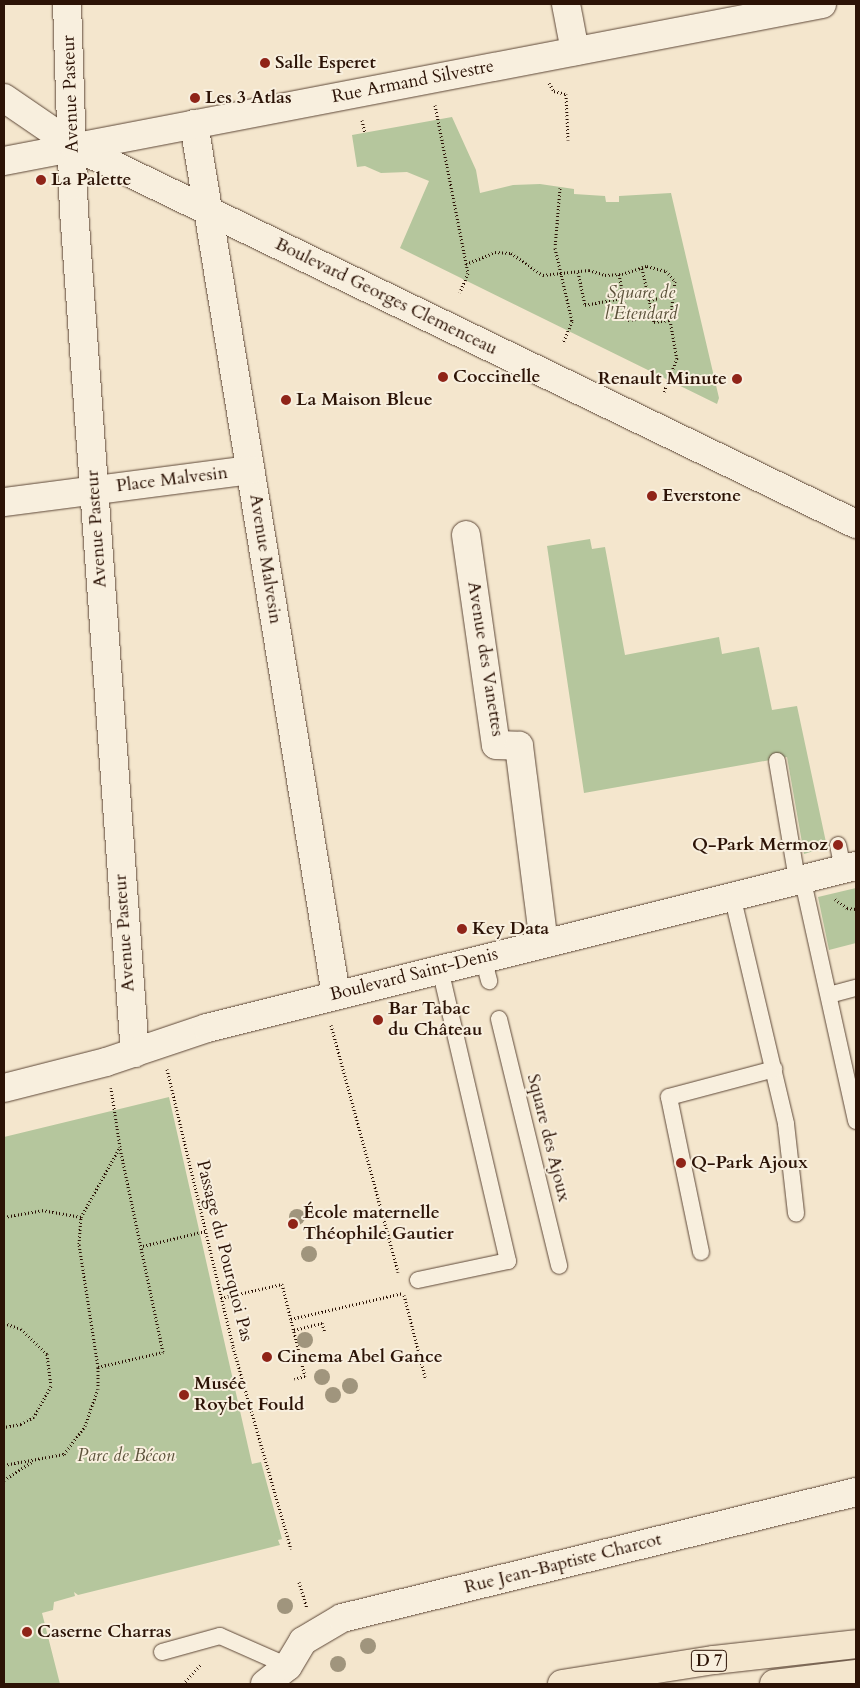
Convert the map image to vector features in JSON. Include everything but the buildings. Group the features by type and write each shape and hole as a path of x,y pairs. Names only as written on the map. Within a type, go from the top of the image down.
{"main road":[{"name":"D 7","path":"562,1684 714,1660 856,1644"},
{"path":"774,1684 856,1674"}],"street":[{"name":"Avenue Pasteur","path":"67,4 74,146 74,211 135,1053"},
{"path":"566,4 575,52"},
{"name":"Rue Armand Silvestre","path":"4,160 822,4"},
{"name":"Boulevard Georges Clemenceau","path":"4,98 74,146 856,524"},
{"name":"Avenue Malvesin","path":"194,124 206,210 250,470 330,997"},
{"name":"Place Malvesin","path":"4,502 250,470"},
{"name":"Avenue des Vanettes","path":"466,535 496,745 519,746 544,943"},
{"name":"Boulevard Saint-Denis","path":"4,1088 106,1062 207,1028 440,968 486,969 544,943 799,878 846,860"},
{"name":"Rue Jean-Baptiste Charcot","path":"264,1684 290,1675 303,1641 342,1618 856,1492"}],"lane":[{"path":"777,761 799,878 828,995 856,1121"},
{"path":"732,895 786,1124 796,1213"},
{"path":"418,1280 508,1261 440,968"},
{"path":"828,995 856,988"},
{"name":"Square des Ajoux","path":"498,1019 559,1266"},
{"path":"701,1252 670,1097 774,1069"},
{"path":"162,1652 220,1636 290,1675"}],"path":[{"path":"548,83 554,91 566,94 568,140"},
{"path":"435,103 468,273 460,292"},
{"path":"361,116 364,133"},
{"path":"560,188 555,248 572,321 562,343"},
{"path":"466,264 486,253 510,253 543,275 589,270 605,274 619,274 654,267 666,271 674,281 670,320 678,358 664,392"},
{"path":"642,268 654,322 670,320"},
{"path":"578,272 585,305 648,293"},
{"path":"619,274 628,320 653,317"},
{"path":"649,300 674,295"},
{"path":"833,898 847,908 856,909"},
{"path":"330,997 399,1276"},
{"name":"Passage du Pourquoi Pas","path":"161,1044 221,1298 291,1549"},
{"path":"98,1367 163,1352 143,1246 120,1148 106,1062"},
{"path":"4,1465 64,1454 85,1426 98,1389 98,1367 79,1244 81,1217 120,1148"},
{"path":"4,1217 42,1210 81,1217"},
{"path":"143,1246 205,1232"},
{"path":"221,1298 282,1284 305,1376 294,1379"},
{"path":"401,1284 425,1377"},
{"path":"292,1319 403,1293"},
{"path":"4,1323 21,1329 38,1342 47,1354 51,1368 51,1386 34,1417 21,1424 4,1427"},
{"path":"294,1330 322,1323 325,1333"},
{"path":"4,1480 34,1460"},
{"path":"182,1684 206,1659"}],"green space":[{"name":"Square de l'Etendard","path":"452,117 476,170 480,193 513,185 540,184 574,189 574,194 605,196 606,202 619,202 619,196 671,193 719,398 717,404 400,248 429,181 407,172 381,173 365,166 357,167 352,135"},
{"path":"590,539 592,549 605,547 625,655 719,637 722,654 759,647 772,710 797,706 827,847 804,854 787,757 584,793 547,546"},
{"path":"856,888 856,943 829,950 818,897"},
{"name":"Parc de Bécon","path":"169,1097 252,1464 261,1462 282,1539 278,1540 280,1545 78,1595 74,1592 75,1596 54,1602 53,1610 42,1613 60,1684 4,1684 4,1137"}],"place":[{"name":"Salle Esperet","path":"265,63"},
{"name":"Les 3 Atlas","path":"195,98"},
{"name":"La Palette","path":"41,180"},
{"name":"Coccinelle","path":"443,377"},
{"name":"Renault Minute","path":"737,379"},
{"name":"La Maison Bleue","path":"286,400"},
{"name":"Everstone","path":"652,496"},
{"name":"Q-Park Mermoz","path":"838,845"},
{"name":"Key Data","path":"462,929"},
{"name":"Bar Tabac du Château","path":"378,1020"},
{"name":"Q-Park Ajoux","path":"681,1163"},
{"name":"École maternelle Théophile Gautier","path":"293,1224"},
{"name":"Cinema Abel Gance","path":"267,1357"},
{"name":"Musée Roybet Fould","path":"184,1395"},
{"name":"Caserne Charras","path":"27,1632"}]}
